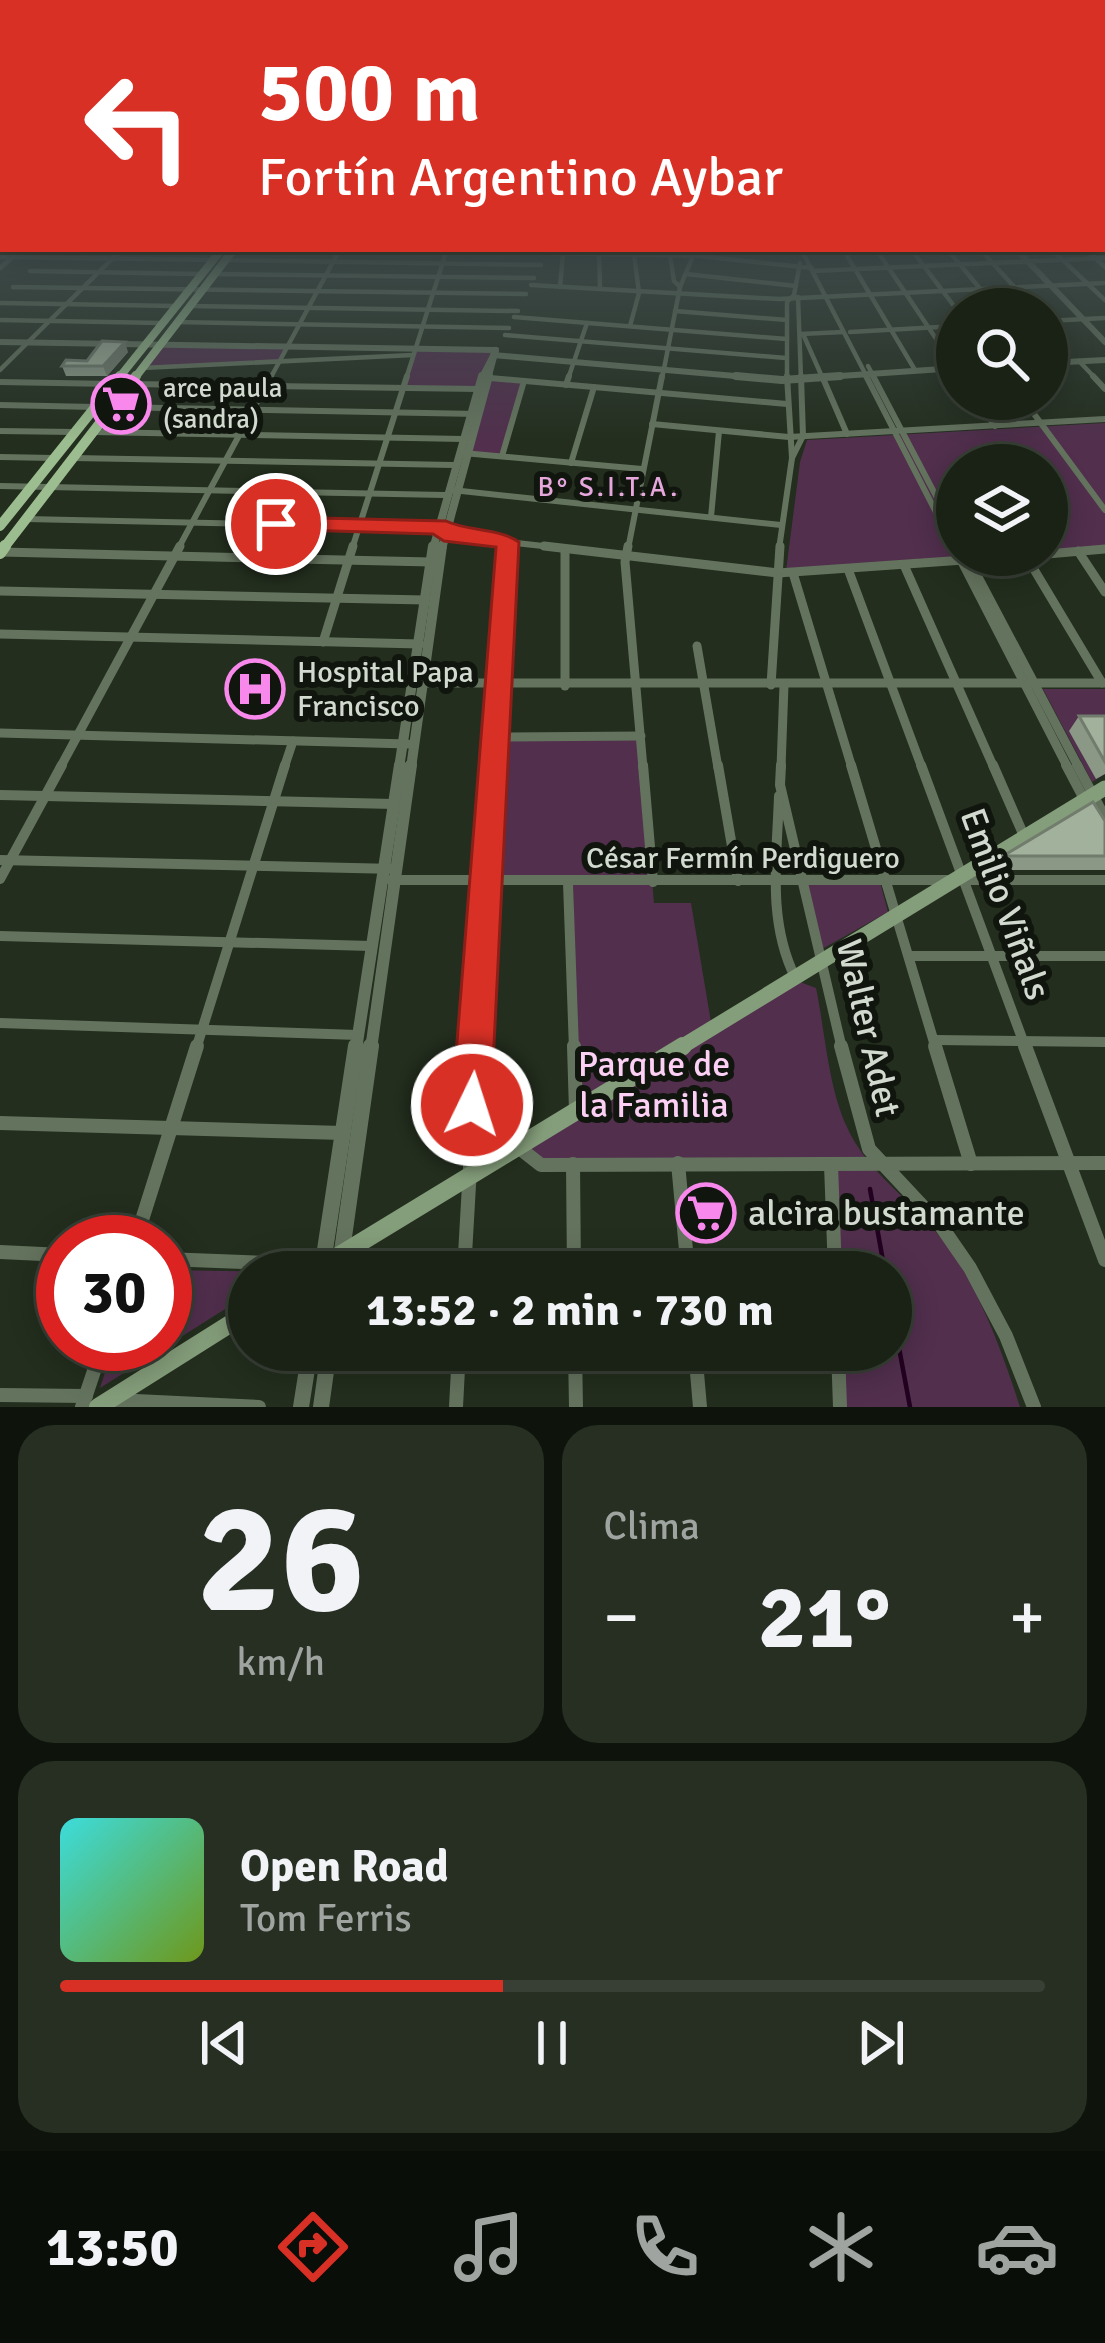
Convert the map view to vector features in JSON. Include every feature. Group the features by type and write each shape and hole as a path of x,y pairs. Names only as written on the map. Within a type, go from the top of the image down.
{"main road":[{"path":"2,522 172,311"},
{"path":"0,553 185,311"},
{"path":"353,1251 1094,795"},
{"path":"94,1402 228,1324"}],"street":[{"path":"0,370 60,311"},
{"path":"0,879 5,860 45,796 308,311"},
{"path":"323,642 427,311"},
{"path":"457,311 787,337 936,327"},
{"path":"449,492 475,413 478,389 518,311"},
{"path":"630,326 634,311"},
{"path":"653,882 626,556 675,311 788,320"},
{"path":"791,311 786,358 792,458"},
{"path":"792,458 803,434 796,311"},
{"path":"836,311 936,504"},
{"path":"881,311 915,370"},
{"path":"917,311 936,338"},
{"path":"1075,311 1105,342"},
{"path":"1068,320 1105,318"},
{"path":"0,320 162,323"},
{"path":"176,322 507,331 786,358"},
{"path":"566,385 587,323"},
{"path":"801,334 847,434"},
{"path":"0,342 494,353 787,380 936,369"},
{"path":"142,368 414,352"},
{"path":"424,644 431,562 454,465 463,453 463,439 490,378 494,353"},
{"path":"1068,362 1105,359"},
{"path":"1079,361 1105,389"},
{"path":"490,378 800,401"},
{"path":"502,456 524,381"},
{"path":"0,382 114,384"},
{"path":"130,384 478,389"},
{"path":"571,463 594,388"},
{"path":"0,405 95,407"},
{"path":"112,407 475,413"},
{"path":"652,424 789,437 1105,419"},
{"path":"991,420 995,426"},
{"path":"1040,420 1105,510"},
{"path":"788,423 803,434"},
{"path":"0,430 75,432"},
{"path":"711,517 719,431"},
{"path":"93,432 463,439"},
{"path":"899,432 936,498"},
{"path":"463,453 642,470"},
{"path":"0,457 54,458"},
{"path":"73,458 454,465"},
{"name":"Walter Adet","path":"792,458 778,573 780,785 862,1136 883,1166 931,1214 968,1265 1034,1407"},
{"path":"0,486 449,492 781,525"},
{"path":"26,519 440,531 778,573 936,561"},
{"path":"330,1251 440,531"},
{"path":"465,1251 507,542"},
{"path":"565,549 565,686"},
{"path":"1068,552 1103,550"},
{"path":"1078,551 1105,592"},
{"path":"0,553 431,562"},
{"path":"904,565 1024,836"},
{"name":"Emilio Viñals","path":"848,569 959,878 1105,1260"},
{"path":"793,573 971,1164"},
{"path":"973,576 1094,795 1100,819"},
{"path":"1038,576 1104,683"},
{"path":"0,591 425,600"},
{"path":"0,634 424,644"},
{"path":"698,646 738,880"},
{"path":"418,683 1104,683"},
{"path":"0,733 409,744"},
{"path":"495,737 641,736"},
{"path":"144,1215 292,741"},
{"path":"330,1251 371,946 389,874 394,804 409,744"},
{"path":"780,785 777,880 782,943 795,977"},
{"path":"0,795 394,804"},
{"name":"César Fermín Perdiguero","path":"5,860 254,867 486,882 1105,880"},
{"path":"568,883 576,1111"},
{"path":"0,936 371,946"},
{"path":"909,956 1105,956"},
{"path":"0,1023 358,1034"},
{"path":"935,1040 1105,1042"},
{"path":"0,1123 343,1133"},
{"path":"518,1147 541,1165 1105,1162"},
{"path":"678,1163 686,1251"},
{"path":"573,1165 574,1251"},
{"path":"831,1165 834,1251"},
{"path":"0,1252 36,1254"},
{"path":"192,1260 228,1262"},
{"path":"94,1402 99,1371"},
{"path":"301,1407 307,1371"},
{"path":"321,1407 326,1371"},
{"path":"456,1407 458,1371"},
{"path":"575,1371 576,1407"},
{"path":"697,1371 700,1407"},
{"path":"839,1371 840,1407"},
{"path":"0,1395 259,1407"}],"green space":[{"path":"160,345 286,347 278,361 144,368"},
{"path":"415,348 492,351 478,389 403,389"},
{"path":"490,378 524,381 502,456 468,453"},
{"path":"1105,423 1105,546 1068,549 1068,444 936,444 936,559 786,571 807,440"},
{"path":"1043,689 1105,689 1105,774 1092,782"},
{"name":"Parque de la Familia","path":"501,740 639,740 654,903 691,903 713,1034 800,982 816,988 831,1075 846,1125 865,1157 954,1256 988,1319 1020,1407 840,1407 839,1371 912,1371 912,1251 834,1251 830,1165 541,1165 518,1147 576,1111 573,877 493,875"},
{"path":"805,881 880,882 888,912 822,949"},
{"path":"192,1270 228,1271 228,1307 192,1330"},
{"path":"105,1371 127,1371 100,1388"}],"building":[{"path":"102,341 125,342 103,366 62,366 66,360 87,361"},
{"path":"1079,716 1105,716 1105,762"},
{"path":"1093,802 1105,821 1105,856 1003,856"}],"waterway":[{"path":"870,1189 881,1251"},
{"path":"903,1371 910,1407"}],"place":[{"name":"arce paula (sandra)","path":"121,404"},
{"name":"Hospital Papa Francisco","path":"255,689"},
{"name":"alcira bustamante","path":"706,1213"}],"district":[{"name":"B° S.I.T.A.","path":"609,487"}],"route":[{"path":"276,524 446,528 444,534 507,542 472,1105"}]}
